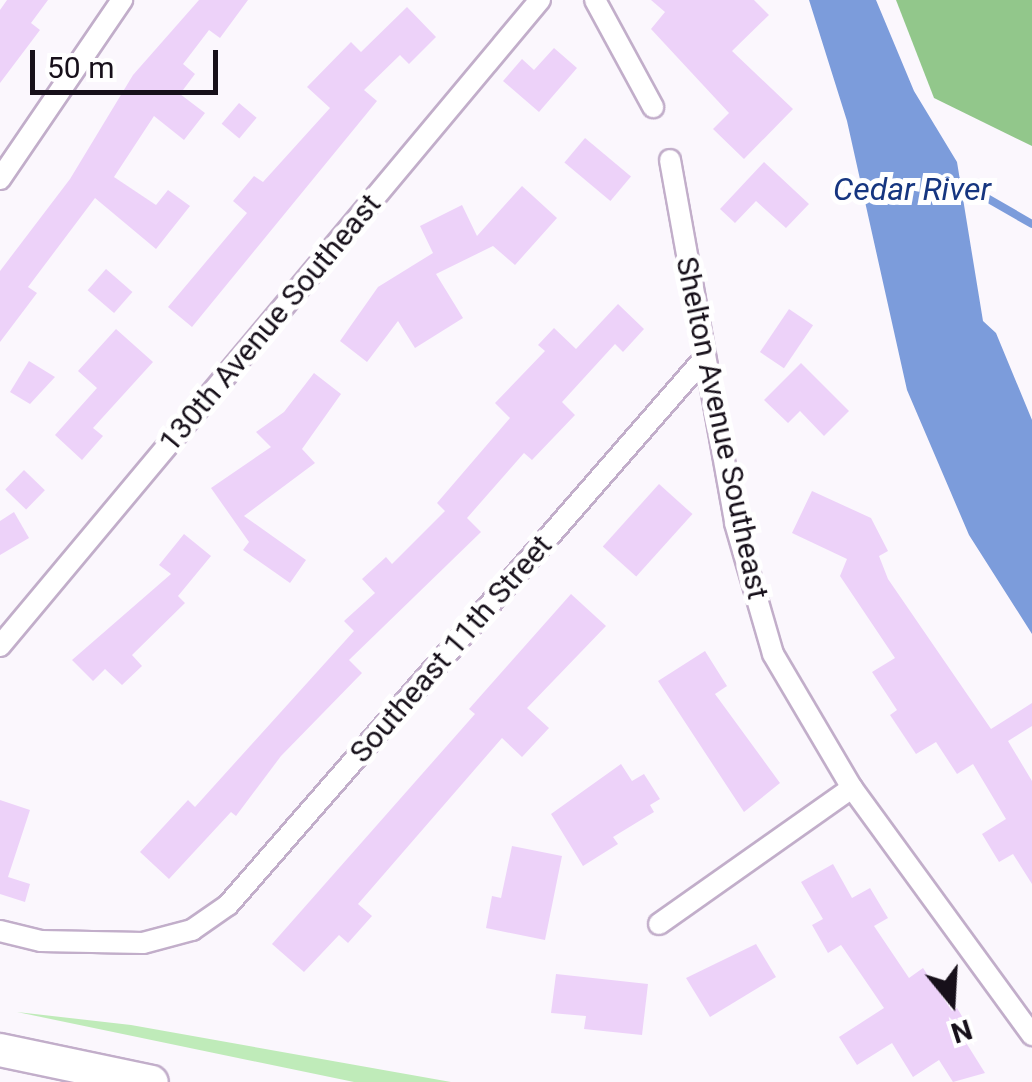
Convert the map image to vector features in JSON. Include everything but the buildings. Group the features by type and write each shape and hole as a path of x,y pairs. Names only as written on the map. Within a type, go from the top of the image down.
{"main road":[{"path":"0,1050 152,1082"}],"street":[{"path":"0,179 122,0"},
{"name":"130th Avenue Southeast","path":"0,646 540,0"},
{"path":"595,0 653,107"},
{"name":"Shelton Avenue Southeast","path":"670,160 735,523 773,654 852,788 1032,1035"},
{"name":"Southeast 11th Street","path":"0,930 40,941 143,943 192,930 228,906 703,360"},
{"path":"659,924 852,788"}],"green space":[{"path":"896,0 1032,0 1032,146 934,98"},
{"path":"17,1012 131,1025 451,1082 354,1082"}],"water":[{"name":"Cedar River","path":"809,0 876,0 914,91 957,162 983,321 996,333 1032,420 1032,634 969,535 907,390 847,121"}],"waterway":[{"path":"952,178 1032,224"}]}
